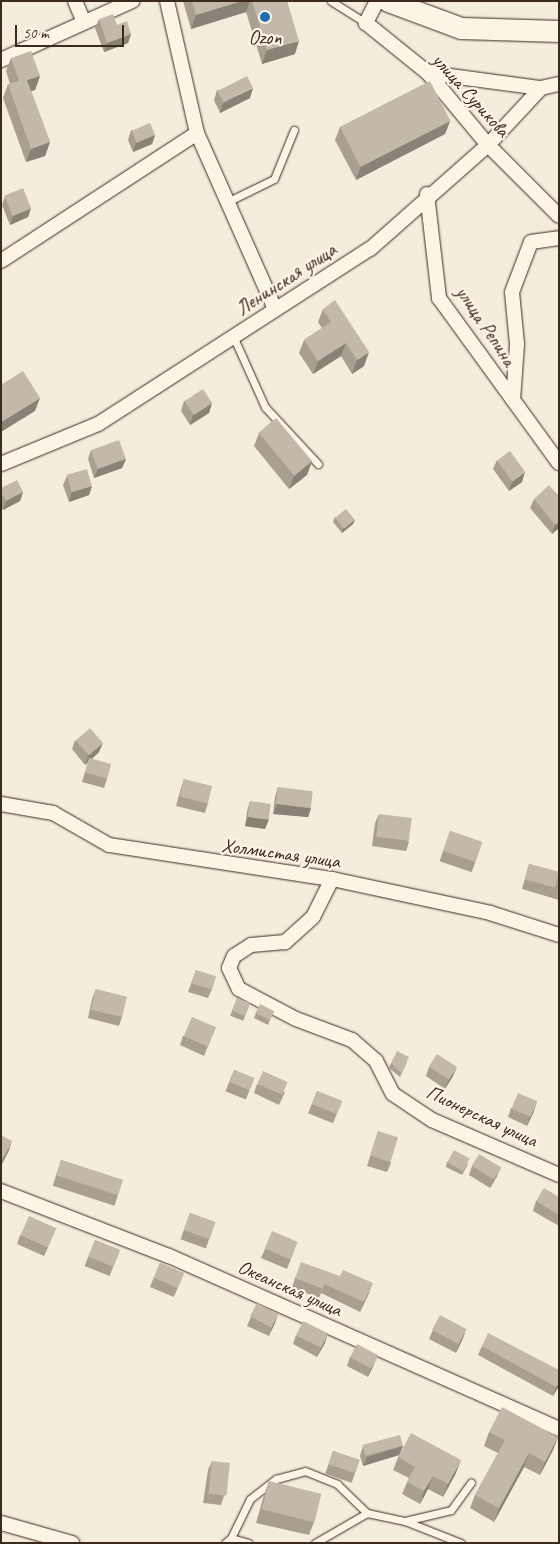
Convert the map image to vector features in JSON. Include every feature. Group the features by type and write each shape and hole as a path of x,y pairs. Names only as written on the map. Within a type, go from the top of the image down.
{"main road":[{"path":"388,1 461,28 559,32"}],"street":[{"path":"75,1 84,22"},
{"path":"1,60 132,1"},
{"path":"167,1 197,133 275,309"},
{"path":"366,23 377,1"},
{"name":"улица Сурикова","path":"366,23 428,73 488,145 559,216"},
{"path":"428,73 541,88 559,84"},
{"name":"Ленинская улица","path":"1,464 98,424 370,249 427,194 488,145 541,88"},
{"path":"1,261 197,133"},
{"name":"улица Репина","path":"427,194 439,298 559,463"},
{"path":"513,400 517,344 512,292 531,242 559,238"},
{"name":"Холмистая улица","path":"1,804 53,813 109,845 332,879 490,913 559,935"},
{"name":"Пионерская улица","path":"332,879 313,916 284,942 251,945 234,956 229,968 239,989 296,1019 352,1040 376,1061 393,1094 432,1120 559,1175"},
{"name":"Океанская улица","path":"1,1191 169,1256 559,1429"},
{"path":"1,1523 72,1543"}],"lane":[{"path":"330,1 366,23"},
{"path":"227,202 274,179 294,130"},
{"path":"233,336 265,407 318,464"},
{"path":"248,1543 228,1540 250,1499 276,1479 304,1471 337,1484 367,1513 405,1521 461,1543"},
{"path":"405,1521 450,1510 471,1482"},
{"path":"315,1543 367,1513"}],"building":[{"path":"192,1 242,1 196,15"},
{"path":"252,1 287,1 299,41 267,50"},
{"path":"113,14 117,25 127,21 131,34 107,43 99,19"},
{"path":"31,51 40,76 27,80 50,142 31,149 8,84 19,81 11,58"},
{"path":"247,76 253,88 223,103 218,91"},
{"path":"430,81 450,121 360,167 340,127"},
{"path":"150,123 155,135 137,143 132,131"},
{"path":"23,188 31,208 13,216 4,195"},
{"path":"335,300 369,352 357,360 346,343 318,361 304,340 331,322 323,309"},
{"path":"23,371 40,398 1,422 1,385"},
{"path":"203,389 212,403 194,415 185,401"},
{"path":"276,418 312,461 294,476 258,433"},
{"path":"119,440 126,459 98,469 91,450"},
{"path":"510,451 525,472 512,481 497,460"},
{"path":"87,469 92,486 72,492 67,475"},
{"path":"17,480 23,492 6,501 1,488"},
{"path":"549,485 559,496 559,522 555,525 534,499"},
{"path":"346,509 355,520 344,529 335,518"},
{"path":"90,728 103,743 89,756 76,740"},
{"path":"89,758 111,764 107,778 85,772"},
{"path":"184,779 212,786 208,803 180,796"},
{"path":"278,787 313,791 311,808 276,804"},
{"path":"250,801 271,804 269,820 248,817"},
{"path":"379,814 412,818 409,841 376,837"},
{"path":"450,831 482,842 475,862 443,851"},
{"path":"529,864 559,872 555,887 525,879"},
{"path":"196,970 216,976 212,990 192,983"},
{"path":"96,989 127,997 122,1017 91,1009"},
{"path":"237,998 250,1003 245,1016 232,1011"},
{"path":"260,1004 274,1011 270,1020 255,1013"},
{"path":"192,1017 216,1027 208,1046 184,1036"},
{"path":"397,1051 409,1057 401,1073 391,1063"},
{"path":"437,1054 457,1067 449,1080 429,1067"},
{"path":"234,1070 254,1078 250,1090 229,1082"},
{"path":"263,1071 288,1082 282,1095 257,1084"},
{"path":"317,1091 342,1101 337,1114 312,1104"},
{"path":"518,1093 537,1101 531,1117 511,1109"},
{"path":"378,1131 398,1137 390,1162 370,1156"},
{"path":"1,1135 12,1141 4,1157 1,1156"},
{"path":"454,1150 470,1159 463,1171 447,1162"},
{"path":"479,1154 501,1167 494,1179 472,1166"},
{"path":"61,1160 123,1180 118,1195 56,1175"},
{"path":"544,1188 559,1197 559,1215 536,1201"},
{"path":"190,1213 215,1222 209,1239 184,1230"},
{"path":"29,1216 56,1228 48,1247 20,1235"},
{"path":"272,1231 298,1242 290,1259 265,1248"},
{"path":"95,1240 120,1250 113,1267 88,1257"},
{"path":"301,1262 340,1276 343,1270 373,1283 364,1302 324,1284 323,1289 295,1278"},
{"path":"160,1263 184,1273 178,1288 154,1278"},
{"path":"257,1303 278,1314 271,1328 250,1316"},
{"path":"440,1315 466,1329 459,1344 432,1330"},
{"path":"303,1321 328,1333 321,1348 296,1335"},
{"path":"488,1333 559,1370 559,1383 556,1387 482,1346"},
{"path":"357,1344 378,1355 371,1369 350,1357"},
{"path":"502,1407 558,1437 545,1462 529,1453 499,1508 475,1495 505,1440 489,1432"},
{"path":"411,1433 461,1460 448,1484 433,1476 424,1491 407,1482 415,1467 398,1457"},
{"path":"400,1435 403,1446 365,1456 362,1445"},
{"path":"333,1451 359,1460 355,1473 328,1464"},
{"path":"212,1461 230,1463 226,1496 209,1494"},
{"path":"269,1481 321,1494 314,1522 262,1509"}],"place":[{"name":"Ozon","path":"265,17"}]}
